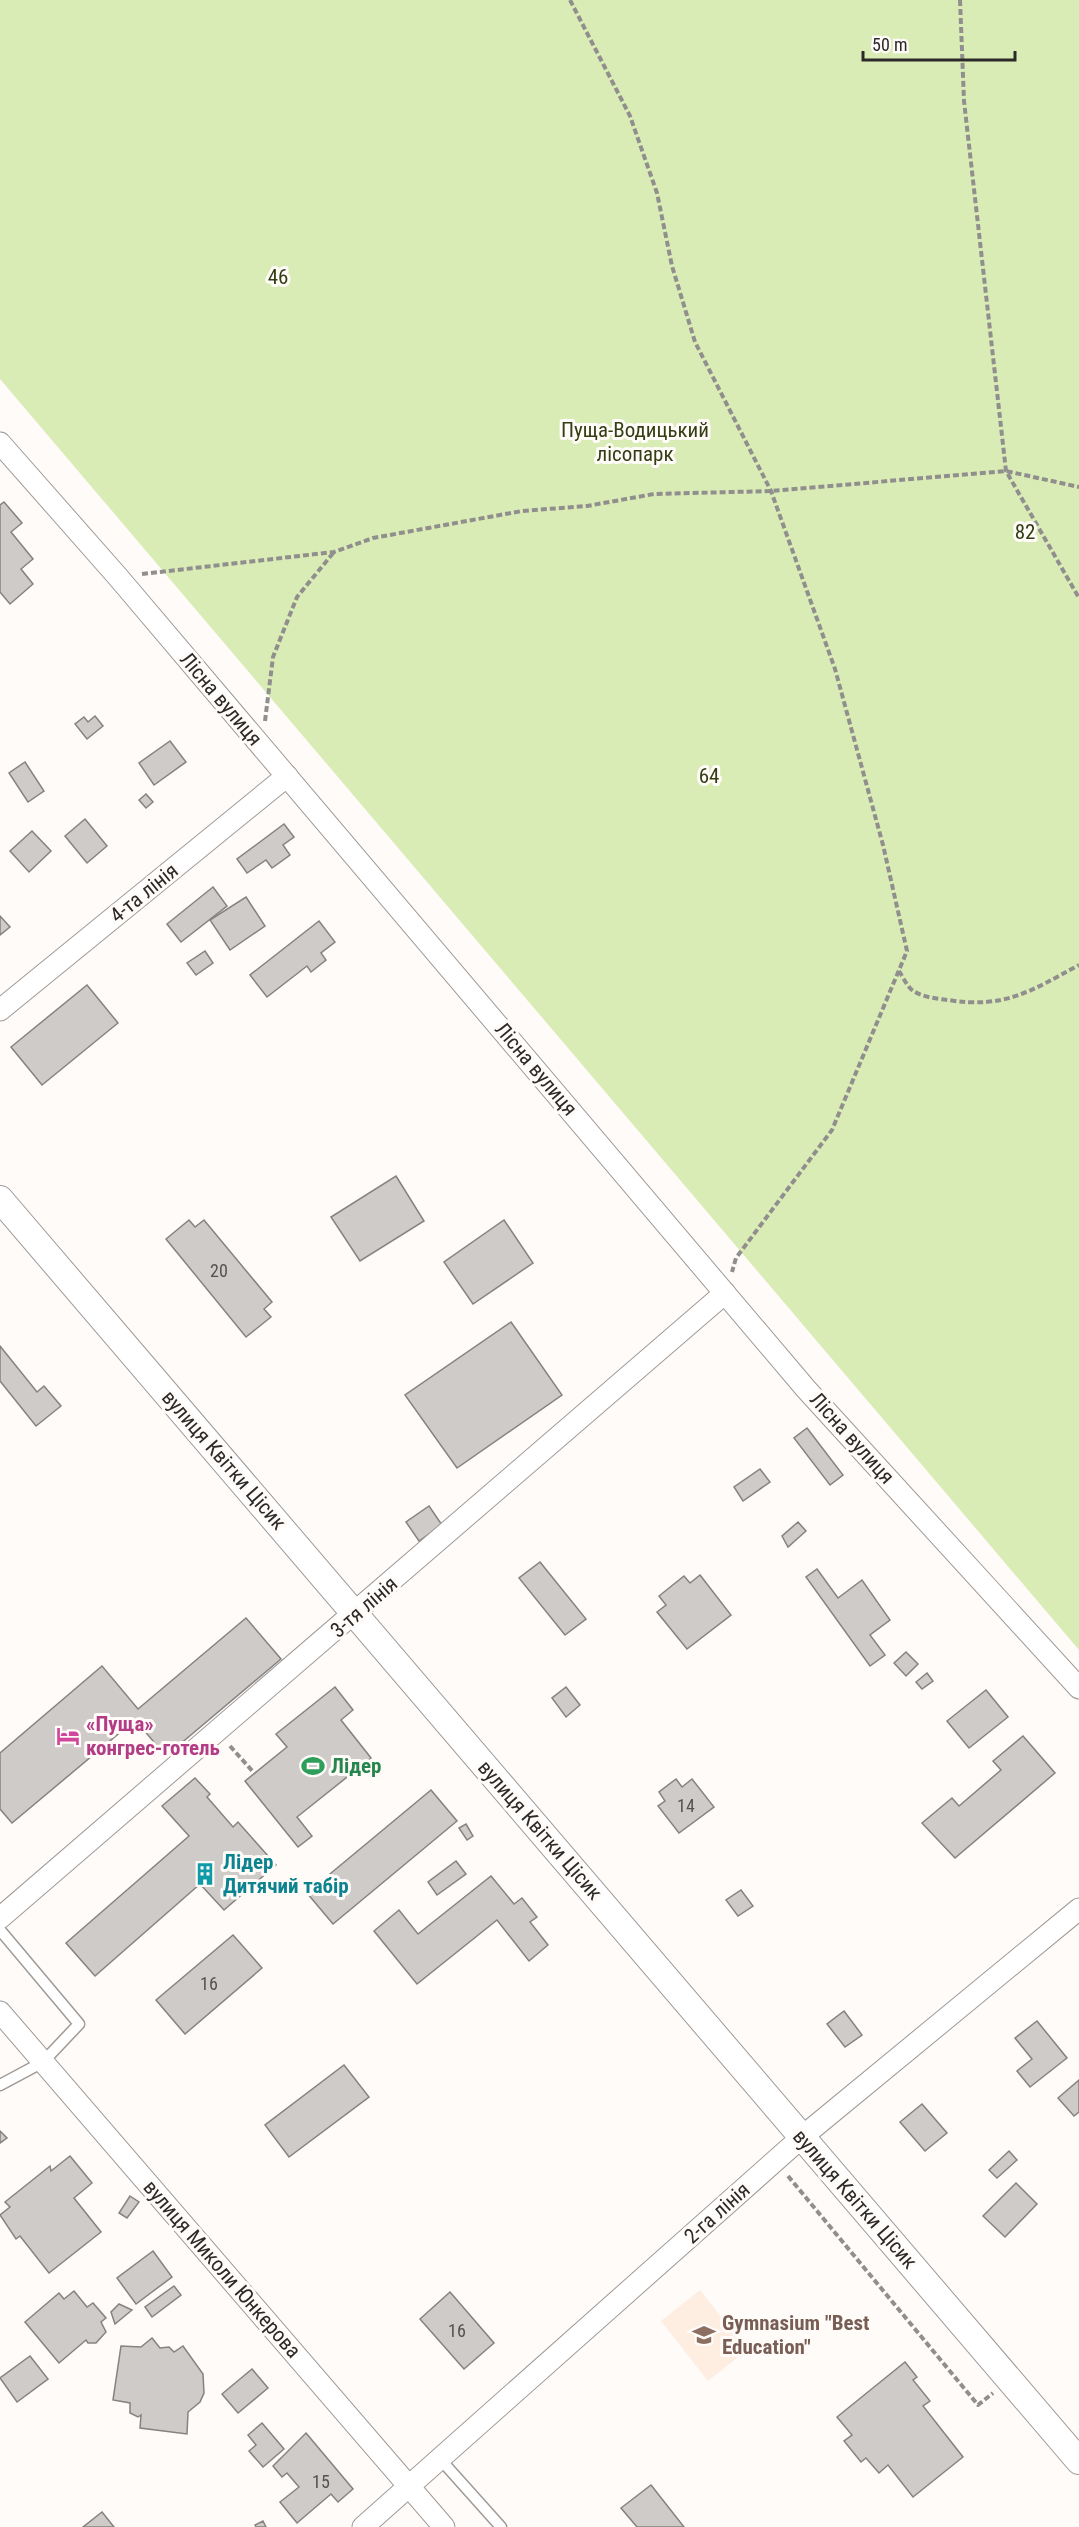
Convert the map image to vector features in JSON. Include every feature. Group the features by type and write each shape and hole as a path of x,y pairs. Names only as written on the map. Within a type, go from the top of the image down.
{"street":[{"name":"Лісна вулиця","path":"0,443 118,577 806,1389 1079,1688"},
{"name":"4-та лінія","path":"0,1010 287,776"},
{"name":"вулиця Квітки Цісик","path":"0,1199 1079,2461"},
{"name":"3-тя лінія","path":"0,1918 725,1293"},
{"name":"2-га лінія","path":"363,2527 410,2488 802,2137 1079,1909"},
{"name":"вулиця Миколи Юнкерова","path":"0,2012 444,2527"}],"lane":[{"path":"0,1930 79,2024 43,2062 0,2085"},
{"path":"441,2460 501,2527"}],"path":[{"path":"570,0 630,116 657,193 672,266 695,342 771,491 835,669 884,845 908,951 832,1130 736,1258 725,1293"},
{"path":"960,0 964,101 1006,471 1079,598"},
{"path":"164,571 334,552 373,538 522,511 587,506 654,494 771,491 1006,471 1079,487"},
{"path":"262,747 273,657 297,597 334,552"},
{"path":"899,971 912,990 935,998 964,1003 997,1003 1032,991 1079,965"},
{"path":"218,1732 255,1773"},
{"path":"775,2162 978,2405 1009,2379"}],"shaded area":[{"name":"Gymnasium \"Best Education\"","path":"700,2290 747,2350 708,2381 661,2321"}],"green space":[{"name":"Пуща-Водицький лісопарк","path":"0,0 1079,0 1079,1650 0,379"}],"building":[{"path":"4,502 22,523 11,532 33,559 21,569 33,584 10,604 0,592 0,505"},
{"path":"95,716 103,726 87,739 75,724 84,717 88,722"},
{"path":"170,741 186,762 154,785 139,763"},
{"path":"25,762 44,791 28,802 9,773"},
{"path":"146,794 153,802 146,808 139,800"},
{"path":"85,819 107,846 87,863 65,836"},
{"path":"284,824 294,837 283,845 290,855 272,868 266,860 247,873 237,859"},
{"path":"32,831 51,851 29,872 10,851"},
{"path":"213,887 227,906 181,942 167,924"},
{"path":"246,897 265,926 230,950 210,920"},
{"path":"0,916 10,927 0,935"},
{"path":"319,921 335,942 321,953 326,960 311,972 307,966 267,997 250,975"},
{"path":"205,951 213,963 196,975 187,963"},
{"path":"87,985 118,1023 42,1085 11,1047"},
{"path":"396,1176 424,1221 360,1261 331,1217"},
{"path":"189,1220 195,1227 204,1220 272,1302 264,1309 271,1317 246,1337 166,1239"},
{"path":"504,1220 533,1263 473,1304 444,1262"},
{"path":"511,1322 562,1395 457,1468 405,1395"},
{"path":"0,1346 37,1392 44,1386 61,1406 36,1426 0,1381"},
{"path":"807,1428 843,1475 830,1485 794,1438"},
{"path":"760,1469 770,1482 743,1501 734,1487"},
{"path":"429,1506 442,1525 419,1541 406,1522"},
{"path":"798,1522 806,1531 788,1547 782,1536"},
{"path":"540,1562 586,1619 565,1635 519,1578"},
{"path":"817,1569 838,1598 862,1580 890,1620 870,1635 885,1655 870,1666 806,1577"},
{"path":"700,1575 731,1615 687,1649 657,1612 666,1605 659,1596 684,1576 690,1583"},
{"name":"«Пуща» конгрес-готель","path":"246,1618 281,1659 166,1756 135,1720 12,1823 0,1809 0,1753 102,1666 138,1709"},
{"path":"906,1652 918,1664 906,1676 894,1663"},
{"path":"927,1673 933,1681 922,1689 916,1682"},
{"name":"Лідер","path":"335,1687 353,1710 341,1720 371,1758 297,1817 312,1836 298,1847 245,1781 287,1747 276,1734"},
{"path":"566,1687 580,1705 566,1717 552,1698"},
{"path":"986,1690 1008,1717 969,1748 947,1721"},
{"path":"1023,1736 1055,1773 955,1858 922,1823 952,1798 959,1806 1001,1770 993,1761"},
{"name":"Лідер Дитячий табір","path":"195,1778 210,1794 207,1797 233,1827 238,1822 276,1865 224,1910 200,1884 95,1976 66,1943 189,1836 162,1806"},
{"path":"676,1779 682,1787 692,1779 714,1807 679,1833 658,1806 665,1801 659,1792"},
{"path":"431,1790 457,1821 333,1924 307,1893"},
{"path":"466,1824 473,1836 467,1840 459,1828"},
{"path":"456,1861 466,1874 437,1895 428,1882"},
{"path":"491,1876 514,1904 522,1898 537,1917 530,1922 548,1945 529,1961 497,1920 417,1984 374,1931 399,1910 418,1934"},
{"path":"741,1890 753,1906 738,1916 726,1900"},
{"path":"233,1935 262,1968 185,2034 156,2000"},
{"path":"844,2011 862,2035 845,2047 827,2024"},
{"path":"1037,2021 1067,2058 1030,2087 1017,2071 1032,2059 1015,2038"},
{"path":"344,2065 369,2097 289,2157 265,2125"},
{"path":"1079,2080 1079,2112 1074,2116 1058,2098"},
{"path":"922,2104 947,2133 925,2151 900,2122"},
{"path":"0,2131 7,2138 0,2143"},
{"path":"1009,2151 1017,2160 997,2178 989,2170"},
{"path":"70,2156 92,2183 74,2198 101,2232 49,2273 20,2236 16,2239 0,2215 10,2207 5,2202 50,2166 51,2171"},
{"path":"1016,2183 1037,2204 1005,2237 983,2216"},
{"path":"130,2196 139,2202 127,2218 119,2213"},
{"path":"153,2251 172,2277 136,2304 117,2278"},
{"path":"174,2286 181,2295 152,2317 145,2307"},
{"path":"74,2291 87,2307 93,2303 106,2318 101,2322 106,2332 96,2343 88,2343 86,2340 59,2363 25,2322 59,2293 64,2299"},
{"path":"450,2292 494,2343 464,2369 420,2319"},
{"path":"119,2304 132,2310 115,2324 111,2312"},
{"path":"152,2338 160,2348 169,2347 174,2352 183,2346 203,2374 204,2393 200,2402 188,2412 187,2434 140,2428 141,2415 138,2417 130,2413 130,2403 113,2400 121,2346 141,2347"},
{"path":"30,2356 48,2379 17,2402 0,2378"},
{"path":"905,2362 917,2377 913,2380 930,2401 923,2406 963,2457 913,2497 888,2465 879,2473 866,2458 861,2462 844,2441 852,2435 837,2417"},
{"path":"252,2369 268,2388 238,2413 222,2394"},
{"path":"262,2423 284,2449 263,2467 249,2451 256,2445 248,2435"},
{"path":"306,2433 353,2489 338,2502 331,2494 297,2523 280,2502 299,2487 287,2473 282,2477 273,2466"},
{"path":"651,2485 684,2527 637,2527 621,2508"},
{"path":"102,2512 114,2527 83,2527"},
{"path":"263,2521 266,2527 256,2527 255,2525"}],"place":[{"name":"«Пуща» конгрес-готель","path":"68,1736"},
{"name":"Лідер","path":"313,1766"},
{"name":"Лідер Дитячий табір","path":"205,1874"},
{"name":"Gymnasium \"Best Education\"","path":"704,2335"}],"park label":[{"name":"46","path":"278,277"},
{"name":"82","path":"1025,532"},
{"name":"64","path":"709,776"}]}
